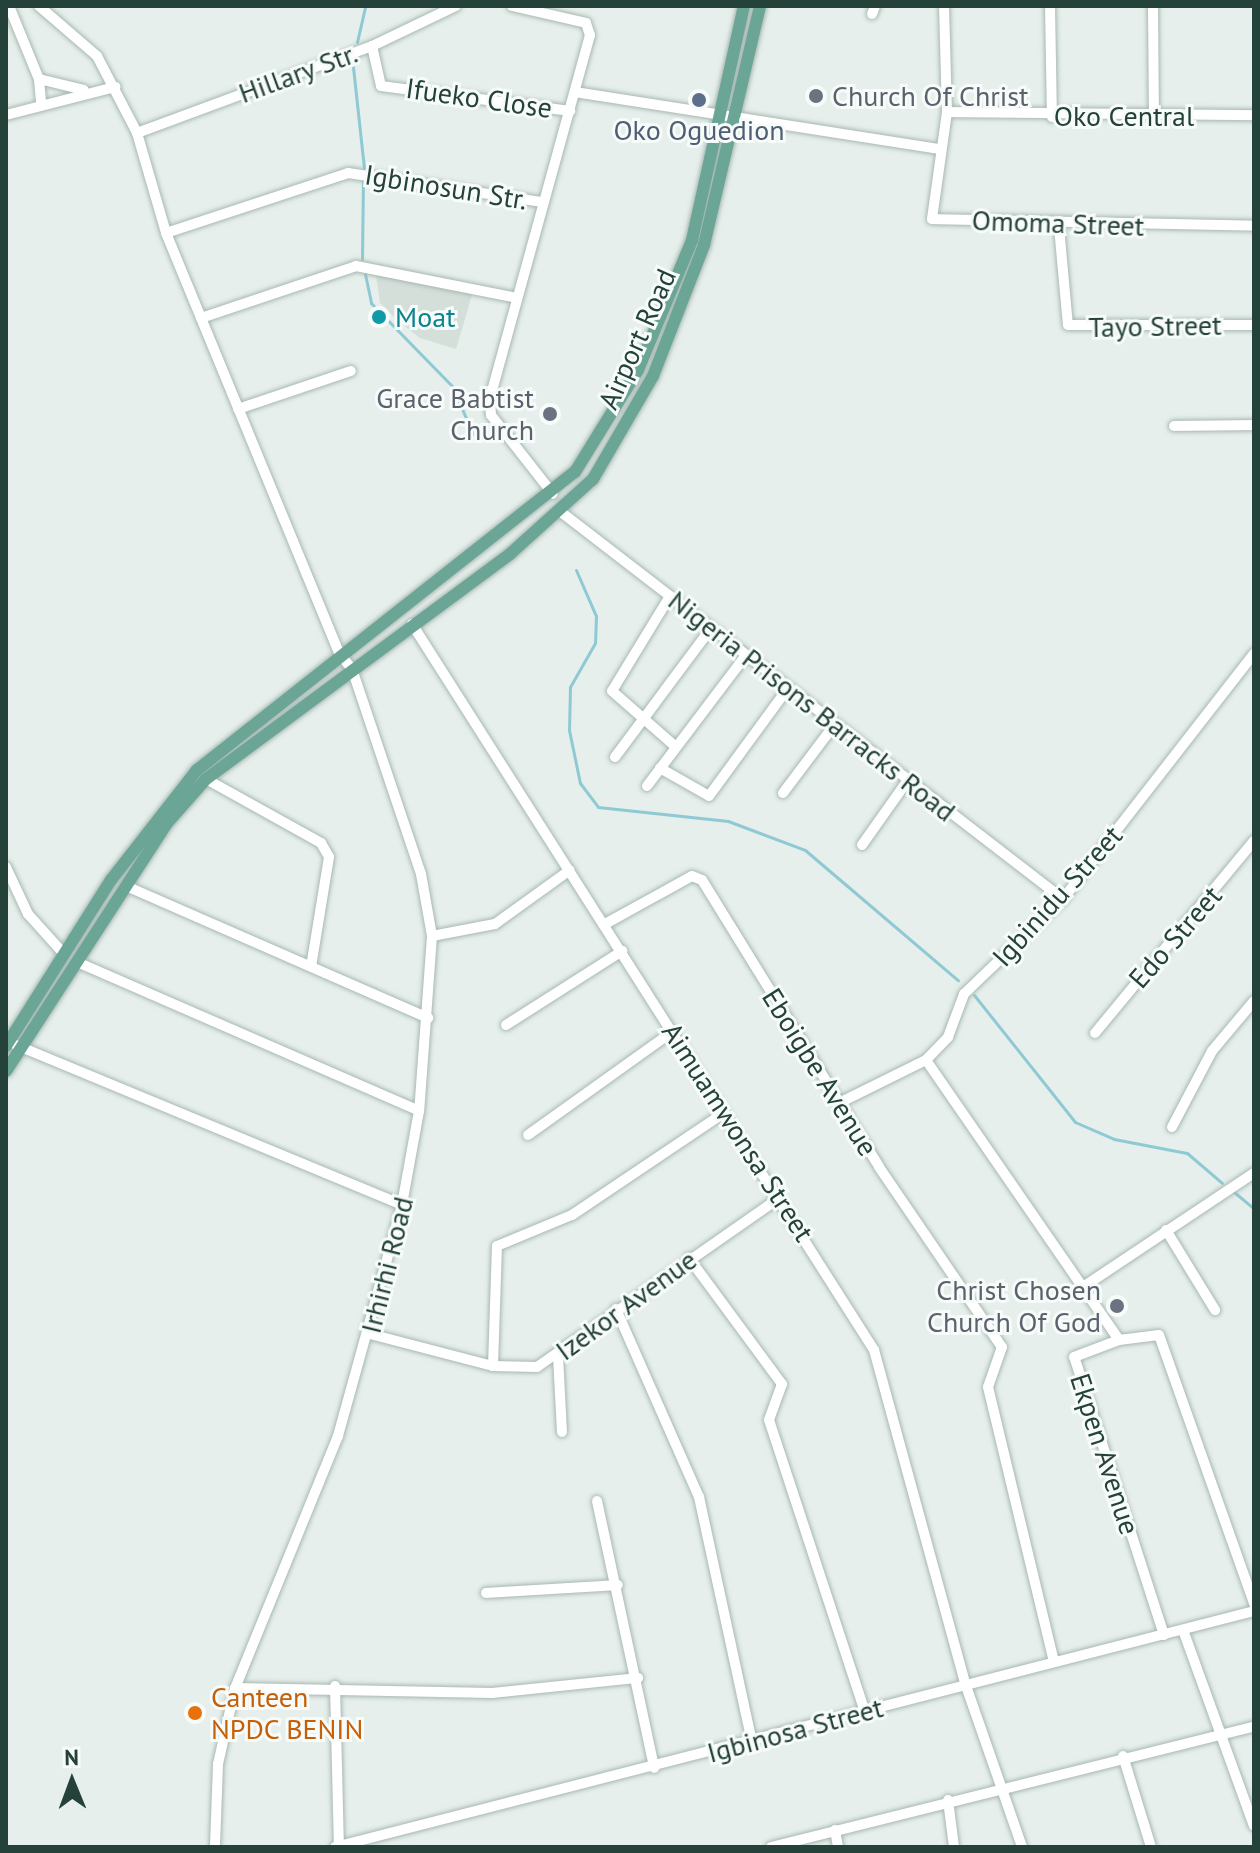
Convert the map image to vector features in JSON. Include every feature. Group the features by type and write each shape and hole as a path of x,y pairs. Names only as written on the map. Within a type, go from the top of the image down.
{"main road":[{"name":"Airport Road","path":"12,1045 64,954 176,792 339,653 553,494 610,422 638,370 692,240 723,115 744,6"},
{"name":"Airport Road","path":"12,1045 77,962 126,886 206,779 561,512 593,479 653,376 704,245 739,116 760,6"},
{"path":"6,1071 12,1045"}],"street":[{"path":"39,6 97,56 137,133 166,233 339,653 352,669"},
{"path":"423,22 424,6"},
{"name":"Hillary Str.","path":"137,133 372,46 456,6"},
{"path":"512,6 575,19 590,35 489,407 553,494"},
{"path":"575,92 937,149 947,112 944,6"},
{"path":"1050,6 1052,117"},
{"path":"1153,6 1154,117"},
{"path":"8,8 39,79 41,102"},
{"name":"Ifueko Close","path":"372,46 381,86 570,111"},
{"path":"39,79 85,90"},
{"path":"6,115 85,90 115,87"},
{"name":"Oko Central","path":"947,112 1052,117 1254,115"},
{"name":"Omoma Street","path":"937,149 932,219 1059,227 1254,226"},
{"name":"Igbinosun Str.","path":"166,233 348,173 543,202"},
{"name":"Tayo Street","path":"1059,227 1063,315 1075,327 1254,325"},
{"path":"201,318 356,266 517,298"},
{"path":"238,409 351,371"},
{"path":"1174,426 1254,425"},
{"name":"Nigeria Prisons Barracks Road","path":"561,512 1063,899"},
{"path":"670,596 612,691 676,747"},
{"name":"Aimuamwonsa Street","path":"412,624 874,1350 965,1683 1022,1847"},
{"path":"615,757 711,628"},
{"name":"Igbinidu Street","path":"839,1103 926,1060 948,1037 964,994 1063,899 1254,654"},
{"path":"647,786 746,655"},
{"name":"Irhirhi Road","path":"215,1847 218,1764 235,1688 338,1436 370,1334 402,1205 419,1111 432,936 421,874 352,669"},
{"path":"660,768 709,796 788,688"},
{"path":"783,793 835,724"},
{"path":"206,779 321,843 329,857 311,967"},
{"path":"862,845 908,780"},
{"name":"Edo Street","path":"1095,1033 1254,841"},
{"path":"1241,859 1254,867"},
{"path":"6,867 28,914 64,954"},
{"path":"432,936 495,924 570,870"},
{"name":"Eboigbe Avenue","path":"605,924 698,876 839,1103 1004,1353 988,1387 1054,1661"},
{"path":"126,886 428,1018"},
{"path":"506,1025 622,951"},
{"path":"77,962 419,1111"},
{"path":"1172,1127 1212,1051 1254,1001"},
{"path":"528,1135 673,1031"},
{"path":"12,1045 402,1205"},
{"path":"926,1060 1086,1285 1119,1340"},
{"path":"493,1366 497,1246 572,1215 724,1113"},
{"path":"1086,1285 1215,1195 1254,1173"},
{"name":"Izekor Avenue","path":"370,1334 493,1366 537,1367 558,1356 616,1309 776,1200"},
{"path":"1166,1230 1215,1310"},
{"path":"689,1258 782,1384 769,1420 865,1712"},
{"path":"616,1309 699,1497 752,1743"},
{"name":"Ekpen Avenue","path":"1164,1635 1074,1357 1119,1340 1159,1335 1254,1604"},
{"path":"558,1356 562,1432"},
{"path":"597,1501 638,1678 654,1768"},
{"path":"486,1593 618,1585"},
{"name":"Igbinosa Street","path":"337,1846 752,1743 965,1683 1254,1611"},
{"path":"1183,1630 1254,1826"},
{"path":"235,1688 335,1686 492,1693 638,1678"},
{"path":"335,1686 337,1846"},
{"path":"771,1847 999,1786 1254,1727"},
{"path":"1123,1756 1151,1847"},
{"path":"948,1800 954,1847"},
{"path":"835,1830 838,1847"}],"shaded area":[{"path":"376,275 473,292 456,349 420,338 397,320 380,303"}],"waterway":[{"path":"357,42 365,6"},
{"path":"353,67 364,168"},
{"path":"362,259 363,181"},
{"path":"365,274 371,303 452,386 473,434"},
{"path":"576,570 596,616 595,643 570,687 569,730 580,783 598,807 728,821 805,850 958,980"},
{"path":"974,995 1075,1122 1114,1139 1187,1153 1222,1183"},
{"path":"1234,1192 1254,1209"}],"place":[{"name":"Church Of Christ","path":"816,96"},
{"name":"Oko Oguedion","path":"699,100"},
{"name":"Moat","path":"379,317"},
{"name":"Grace Babtist Church","path":"550,414"},
{"name":"Christ Chosen Church Of God","path":"1117,1306"},
{"name":"Canteen NPDC BENIN","path":"195,1713"}]}
